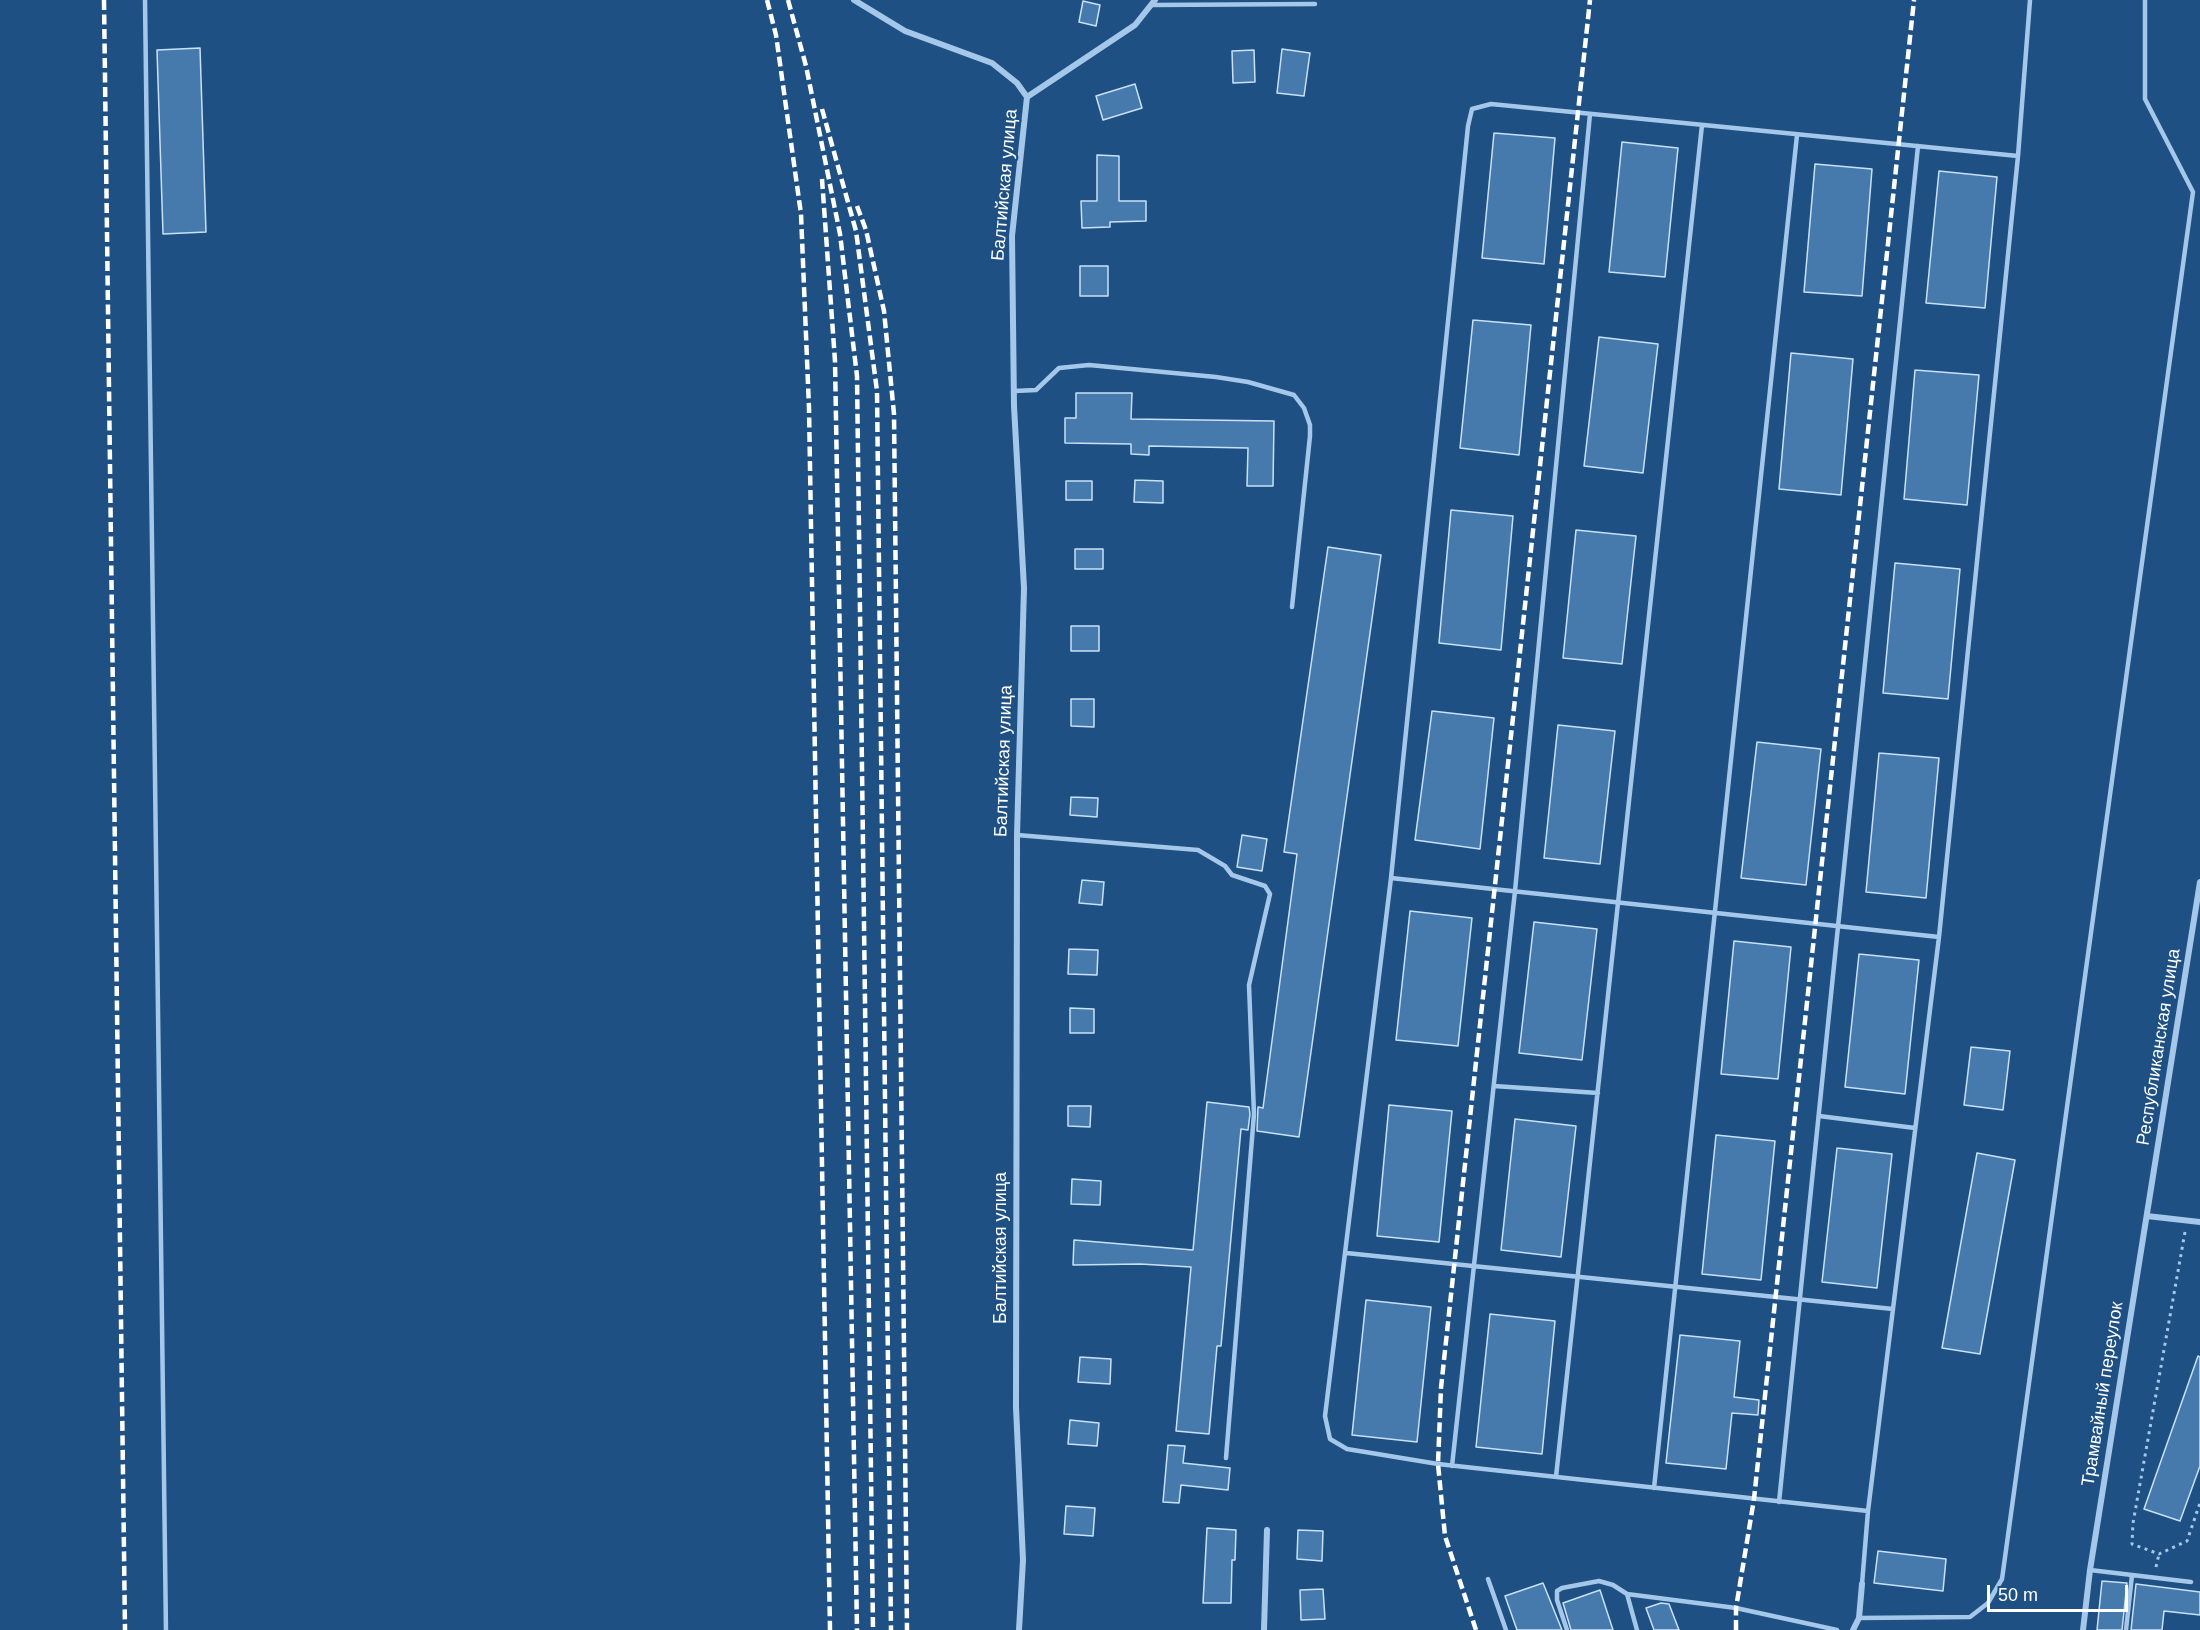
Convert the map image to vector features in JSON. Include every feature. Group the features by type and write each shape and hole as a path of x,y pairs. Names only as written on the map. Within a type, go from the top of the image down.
{"street":[{"name":"Балтийская улица","path":"854,0 905,32 992,63 1017,83 1027,97 1012,236 1014,391 1024,588 1017,834 1016,1407 1023,1560 1019,1630"},
{"path":"1027,97 1136,25 1153,3"},
{"name":"Республиканская улица","path":"2147,1216 2200,882"},
{"path":"2147,1216 2187,1218 2200,1222"},
{"name":"Трамвайный переулок","path":"2083,1630 2090,1570 2147,1216"},
{"path":"1264,1630 1267,1530"},
{"path":"1853,1630 1859,1618 1862,1584"}],"lane":[{"path":"145,0 166,1630"},
{"path":"1862,1584 1868,1511 1939,937 2018,156 2030,0"},
{"path":"1859,1618 1970,1617 1988,1603 2002,1579 2193,192 2145,99 2145,0"},
{"path":"1153,3 1189,7 1315,4"},
{"path":"1868,1511 1452,1466 1347,1449 1330,1439 1325,1416 1390,878 1468,126 1472,109 1491,104 2018,156"},
{"path":"1452,1466 1515,891 1590,114"},
{"path":"1556,1478 1702,125"},
{"path":"1654,1488 1797,135"},
{"path":"1779,1502 1918,146"},
{"path":"1014,391 1036,390 1059,368 1089,365 1216,377 1248,382 1294,395 1304,408 1311,436 1292,607"},
{"path":"1017,834 1198,850 1225,866 1232,875 1265,886 1270,894 1249,985 1254,1114 1227,1458"},
{"path":"1390,878 1939,937"},
{"path":"1494,1086 1598,1093"},
{"path":"1819,1116 1916,1128"},
{"path":"1346,1253 1893,1309"},
{"path":"2090,1570 2191,1582"},
{"path":"2126,1630 2132,1575"},
{"path":"1488,1579 1506,1630"},
{"path":"1567,1630 1557,1600 1557,1592 1562,1588 1599,1581 1627,1594 1736,1608 1837,1630"},
{"path":"1627,1594 1637,1630"}],"path":[{"path":"2187,1218 2133,1523 2132,1544 2158,1554 2187,1541 2200,1503"}],"building":[{"path":"1083,1 1100,5 1096,26 1079,22"},
{"path":"200,48 206,232 163,234 157,50"},
{"path":"1282,49 1310,53 1304,96 1277,93"},
{"path":"1254,50 1255,82 1233,83 1232,51"},
{"path":"1135,84 1142,108 1103,120 1096,96"},
{"path":"1494,133 1555,138 1544,264 1482,258"},
{"path":"1622,142 1678,148 1665,277 1609,272"},
{"path":"1097,155 1119,156 1119,201 1146,201 1146,221 1110,222 1110,227 1082,228 1081,201 1097,201"},
{"path":"1815,164 1872,169 1862,296 1804,292"},
{"path":"1939,171 1997,177 1985,308 1926,303"},
{"path":"1080,266 1108,266 1108,296 1080,296"},
{"path":"1473,320 1531,325 1519,455 1460,448"},
{"path":"1599,337 1658,344 1643,473 1584,466"},
{"path":"1791,353 1853,359 1841,495 1779,489"},
{"path":"1915,370 1979,375 1967,505 1904,499"},
{"path":"1076,393 1132,393 1131,419 1274,421 1273,486 1247,486 1248,448 1149,446 1149,455 1131,454 1131,444 1065,443 1065,418 1076,418"},
{"path":"1135,480 1163,481 1163,503 1134,502"},
{"path":"1066,481 1092,481 1092,500 1066,500"},
{"path":"1451,510 1513,516 1501,650 1439,643"},
{"path":"1576,530 1636,536 1622,664 1563,658"},
{"path":"1328,547 1381,555 1299,1137 1257,1131 1258,1107 1263,1108 1297,854 1284,852"},
{"path":"1075,549 1103,549 1103,569 1075,569"},
{"path":"1895,563 1960,569 1948,699 1883,693"},
{"path":"1071,626 1099,626 1099,651 1071,651"},
{"path":"1071,699 1094,699 1094,727 1071,726"},
{"path":"1432,711 1494,718 1480,849 1415,840"},
{"path":"1558,725 1615,731 1600,864 1544,858"},
{"path":"1757,742 1821,749 1806,885 1741,878"},
{"path":"1879,753 1939,758 1926,898 1866,892"},
{"path":"1071,797 1098,798 1097,817 1070,815"},
{"path":"1242,835 1267,839 1262,871 1237,867"},
{"path":"1082,880 1104,882 1102,905 1079,903"},
{"path":"1410,911 1472,918 1458,1046 1396,1040"},
{"path":"1534,922 1597,929 1582,1060 1519,1053"},
{"path":"1734,941 1791,947 1778,1079 1721,1074"},
{"path":"1069,949 1098,950 1097,975 1068,974"},
{"path":"1859,954 1919,960 1905,1094 1845,1087"},
{"path":"1070,1008 1094,1009 1094,1033 1070,1033"},
{"path":"1971,1047 2010,1051 2003,1110 1964,1105"},
{"path":"1207,1102 1249,1107 1250,1114 1248,1130 1241,1129 1221,1346 1217,1346 1209,1434 1176,1431 1191,1267 1140,1264 1073,1265 1074,1240 1193,1250"},
{"path":"1389,1105 1452,1111 1439,1242 1377,1236"},
{"path":"1068,1106 1091,1106 1090,1127 1068,1126"},
{"path":"1515,1119 1576,1126 1561,1257 1501,1250"},
{"path":"1716,1135 1775,1141 1761,1280 1702,1274"},
{"path":"1837,1148 1892,1154 1877,1288 1822,1282"},
{"path":"1977,1153 2015,1160 1980,1354 1942,1348"},
{"path":"1072,1179 1101,1181 1100,1205 1071,1204"},
{"path":"1366,1300 1431,1307 1417,1442 1352,1435"},
{"path":"1490,1314 1555,1321 1542,1454 1476,1447"},
{"path":"1680,1335 1740,1341 1734,1397 1759,1400 1758,1415 1732,1413 1726,1469 1666,1463"},
{"path":"2198,1356 2200,1357 2200,1466 2180,1521 2144,1509"},
{"path":"1080,1357 1111,1359 1110,1384 1078,1382"},
{"path":"1070,1420 1099,1423 1097,1446 1068,1444"},
{"path":"1168,1445 1185,1446 1183,1463 1230,1468 1228,1490 1181,1485 1179,1503 1163,1502"},
{"path":"1066,1506 1095,1508 1093,1536 1064,1534"},
{"path":"1207,1528 1236,1530 1235,1560 1232,1560 1231,1603 1203,1603"},
{"path":"1298,1530 1323,1531 1322,1561 1297,1559"},
{"path":"1878,1551 1946,1559 1943,1591 1874,1583"},
{"path":"2102,1581 2127,1583 2122,1630 2097,1630"},
{"path":"1543,1583 1562,1630 1517,1630 1505,1596"},
{"path":"2136,1584 2200,1592 2200,1615 2164,1611 2162,1630 2131,1630"},
{"path":"1323,1589 1325,1619 1301,1620 1300,1590"},
{"path":"1600,1590 1613,1630 1571,1630 1563,1603"},
{"path":"1661,1603 1669,1604 1679,1630 1654,1630 1646,1608"}],"railway":[{"path":"104,0 125,1630"},
{"path":"767,0 776,35 801,214 809,408 830,1630"},
{"path":"788,0 806,66 840,234 857,376 873,1630"},
{"path":"1476,1630 1445,1536 1438,1464 1441,1388 1590,0"},
{"path":"1736,1630 1736,1608 1754,1499 1914,0"},
{"path":"822,109 856,231 877,391 891,1630"},
{"path":"822,179 835,361 857,1630"},
{"path":"857,206 866,230 884,311 894,414 907,1630"}]}
